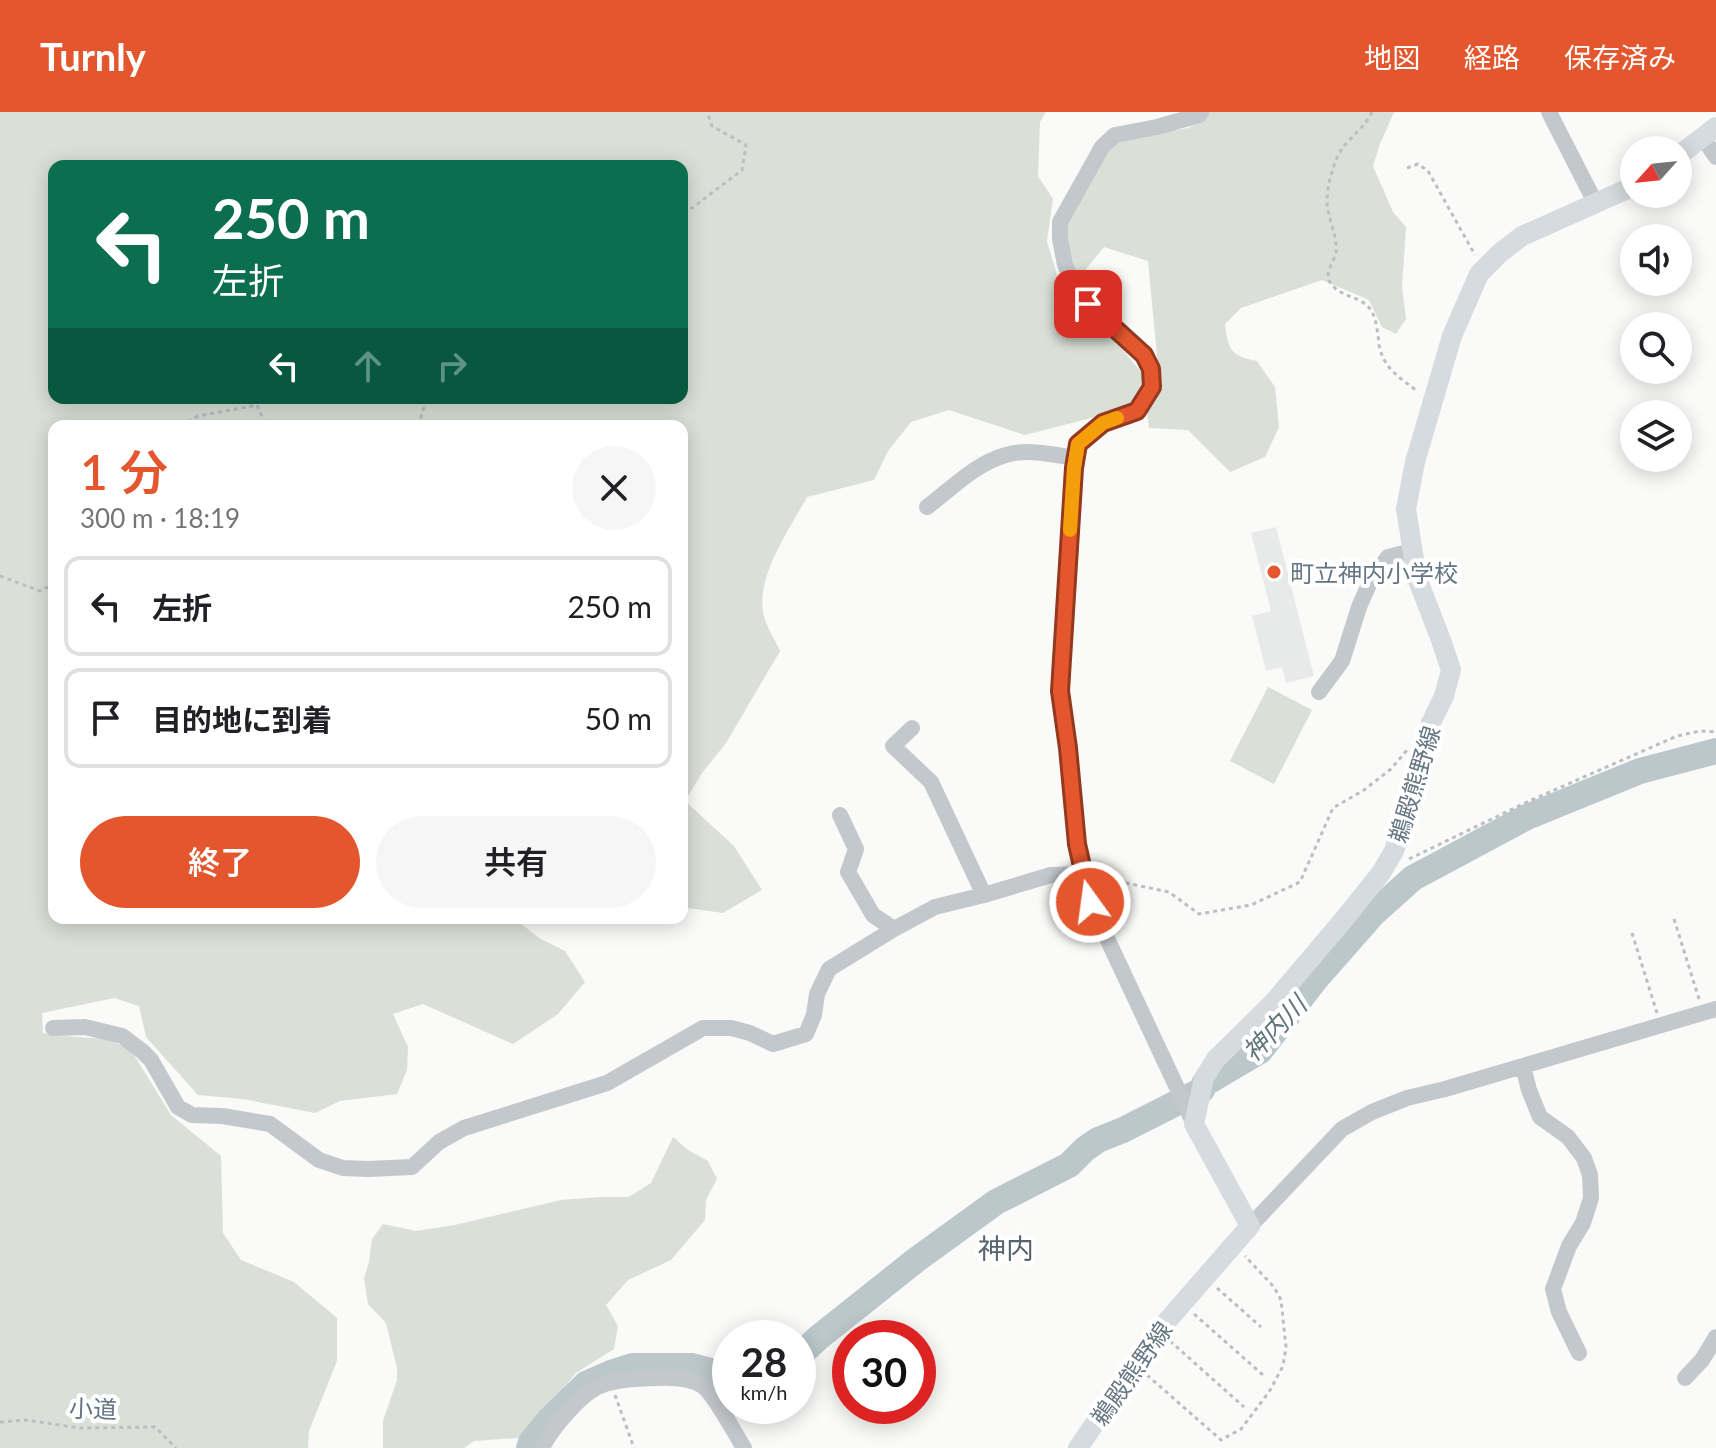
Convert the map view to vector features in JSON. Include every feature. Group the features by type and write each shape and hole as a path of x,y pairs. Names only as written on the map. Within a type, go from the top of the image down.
{"main road":[{"path":"1692,145 1709,132"},
{"name":"鵜殿熊野線","path":"1194,1124 1204,1078 1216,1059 1273,1003 1381,873 1394,851 1424,755 1429,727 1444,696 1451,670 1417,578 1406,509 1415,462 1452,336 1479,274 1522,236 1620,193"},
{"path":"1194,1124 1250,1226"},
{"name":"鵜殿熊野線","path":"1078,1448 1158,1331 1250,1226"}],"street":[{"path":"1194,1124 1090,902 1077,844 1060,691 1078,444 1103,423 1137,411 1152,387 1151,369 1144,355 1088,304 1074,285 1065,265 1060,222 1102,147 1115,135 1187,120 1201,112"},
{"path":"1549,112 1596,204"},
{"path":"1709,132 1716,157"},
{"path":"927,507 986,463 1008,454 1033,453 1076,458"},
{"path":"1319,692 1342,661 1371,580 1388,557 1412,551"},
{"path":"912,728 893,746 931,782 984,895"},
{"path":"840,815 856,849 848,872 873,915 894,929"},
{"path":"53,1028 85,1027 122,1036 151,1060 178,1107 192,1115 222,1116 270,1124 319,1160 343,1168 412,1167 439,1142 464,1128 607,1083 703,1028 731,1028 773,1044 806,1034 814,1015 817,994 829,969 894,929 935,907 1051,875 1082,874"},
{"path":"1250,1226 1342,1129 1372,1112 1407,1098 1710,1010"},
{"path":"1523,1066 1540,1117 1568,1137 1584,1158 1590,1175 1591,1198 1583,1223 1569,1246 1553,1289 1559,1312 1579,1353"},
{"path":"1685,1378 1702,1360 1716,1337"},
{"path":"542,1448 553,1429 598,1387 625,1380 672,1377 706,1388 744,1448"}],"path":[{"path":"688,208 742,170 746,145 712,126 707,112"},
{"path":"1372,112 1365,125 1338,154 1329,182 1326,202 1336,253 1329,281 1338,290 1368,305 1375,316 1381,355 1388,368 1432,404"},
{"path":"1407,168 1418,164 1428,171 1483,270"},
{"path":"191,420 257,405 263,420"},
{"path":"0,576 40,591 48,587"},
{"path":"1407,860 1527,802 1677,736 1700,731 1716,732"},
{"path":"1082,874 1169,892 1199,914 1251,905 1300,882 1333,808 1391,769 1410,748"},
{"path":"1674,919 1710,1010"},
{"path":"1632,933 1661,1025"},
{"path":"1135,1364 1221,1440 1241,1429 1269,1392 1283,1366 1286,1347 1281,1300 1274,1287 1234,1244"},
{"path":"1205,1277 1261,1327"},
{"path":"1183,1303 1263,1375"},
{"path":"1158,1331 1244,1407"},
{"path":"611,1383 634,1448"},
{"name":"小道","path":"0,1422 26,1420 80,1428 155,1427 176,1448"}],"shaded area":[{"path":"0,112 1046,112 1040,122 1038,176 1053,199 1047,241 1059,282 1082,315 1119,345 1146,378 1142,391 1130,408 1025,435 949,410 911,422 888,451 874,480 807,497 775,554 764,586 764,616 780,651 726,743 688,796 688,420 48,420 48,924 522,924 539,938 565,951 585,982 558,1014 513,1044 423,1004 393,1014 408,1047 407,1070 397,1094 340,1101 315,1113 243,1099 198,1095 146,1037 139,1006 114,998 42,1013 43,1033 106,1039 131,1050 171,1115 221,1156 223,1233 241,1260 294,1282 337,1318 337,1361 309,1431 308,1448 0,1448"},
{"path":"1206,112 1394,112 1373,166 1393,212 1406,227 1402,287 1406,319 1396,334 1382,327 1369,300 1322,280 1241,308 1225,324 1232,350 1241,357 1257,361 1275,387 1279,427 1265,457 1230,472 1188,430 1149,428 1147,411 1160,387 1148,261 1104,247 1078,279 1065,242 1068,223 1107,149 1117,140 1188,128 1204,119"},
{"name":"町立神内小学校","path":"1276,527 1314,676 1286,683 1282,667 1266,671 1252,616 1271,611 1251,533"},
{"path":"1268,687 1312,710 1274,784 1230,761"},
{"path":"688,804 734,846 762,890 723,913 688,908"},
{"path":"673,1137 708,1161 717,1179 706,1200 705,1220 671,1260 628,1280 606,1305 618,1326 614,1349 576,1373 518,1438 474,1441 464,1448 383,1448 383,1421 397,1380 397,1368 386,1323 368,1304 364,1278 372,1239 383,1224 416,1231 561,1200 629,1197 651,1183"}],"waterway":[{"name":"神内川","path":"816,1340 916,1260 996,1202 1069,1165 1098,1140 1202,1090 1204,1084 1260,1051 1315,980 1374,913 1413,878 1527,817 1640,771 1716,751"},
{"name":"神内川","path":"529,1448 550,1419 586,1384 611,1373 633,1366 692,1366 712,1371"}],"slow traffic":[{"path":"1070,530 1078,444 1103,423 1117,418"}],"place":[{"name":"町立神内小学校","path":"1274,572"}],"district":[{"name":"神内","path":"1006,1248"}],"route":[{"path":"1088,304 1144,355 1151,369 1152,387 1137,411 1103,423 1078,444 1074,468 1060,691 1077,844 1090,902"}]}
